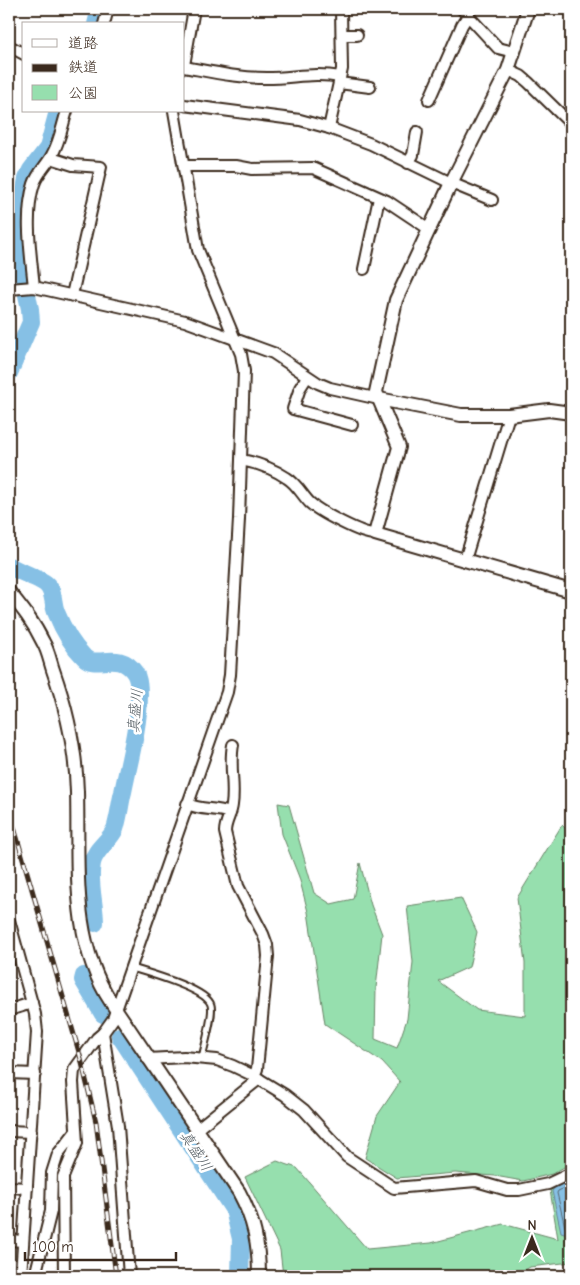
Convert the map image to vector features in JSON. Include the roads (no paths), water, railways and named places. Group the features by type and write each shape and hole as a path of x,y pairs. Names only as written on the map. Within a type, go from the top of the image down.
{"street":[{"path":"105,22 108,9"},
{"path":"185,60 194,9"},
{"path":"329,128 340,80 341,9"},
{"path":"375,534 399,447 376,392 396,300 451,183 508,70 528,9"},
{"path":"466,11 498,48 514,52"},
{"path":"429,100 462,25 466,11"},
{"path":"342,34 357,35"},
{"path":"9,46 22,53"},
{"path":"185,66 245,78 271,78 307,74 370,86"},
{"path":"508,70 528,82 571,124"},
{"path":"185,105 300,120 329,128 371,144 451,183 492,200"},
{"path":"33,287 29,230 32,191 38,174 51,158 59,142 67,112"},
{"path":"64,1276 64,1177 77,1143 74,1070 96,1038 103,1033 113,1019 224,700 230,675 239,519 244,371 241,354 198,250 174,112"},
{"path":"408,163 413,155 417,132"},
{"path":"51,158 73,164 101,167 72,295"},
{"path":"184,166 313,168 380,198 429,229"},
{"path":"364,268 380,198"},
{"path":"14,288 33,287 185,321 273,353 307,377 330,388 379,399 461,415 509,415 549,410 571,413"},
{"path":"307,377 300,388 293,409 352,425"},
{"path":"465,560 509,415"},
{"path":"241,460 272,469 292,482 309,502 317,508 364,533 375,534 571,591"},
{"path":"9,592 25,610 44,643 60,690 72,740 75,764 79,911 93,967 101,987 239,1192 252,1218 258,1254 259,1276"},
{"path":"197,1129 257,1078 268,956 263,934 238,886 225,832 233,794 231,754 233,745"},
{"path":"187,804 202,809 218,809 230,813"},
{"path":"9,920 13,953 32,1003 37,1024 21,1276"},
{"path":"9,1010 32,1003"},
{"path":"103,1033 118,1126 129,1276"},
{"path":"148,1059 202,1058 225,1062 257,1078 285,1095 304,1110 347,1157 394,1188 476,1182 506,1190 519,1190 548,1184 571,1173"},
{"path":"9,1073 35,1074"},
{"path":"9,1131 31,1132"},
{"path":"35,1276 51,1211 52,1174 58,1154 76,1131"},
{"path":"9,1187 27,1188"},
{"path":"9,1240 23,1241"}],"lane":[{"path":"132,968 191,988 209,1001 211,1015 202,1058"}],"water":[{"path":"571,1179 571,1235 561,1232 552,1191 555,1187"}],"waterway":[{"name":"真盛川","path":"97,22 100,9"},
{"name":"真盛川","path":"9,373 31,322 23,276 21,208 27,179 31,170 48,148 58,112"},
{"name":"真盛川","path":"9,566 39,580 49,587 61,624 71,641 84,657 95,662 122,662 129,666 138,680 139,706 136,731 115,829 96,854 92,863 91,878 95,923"},
{"name":"真盛川","path":"84,976 83,980 103,1014"},
{"name":"真盛川","path":"120,1036 234,1210 241,1239 240,1276"}],"railway":[{"path":"9,810 81,1059 96,1122 116,1276"}]}
